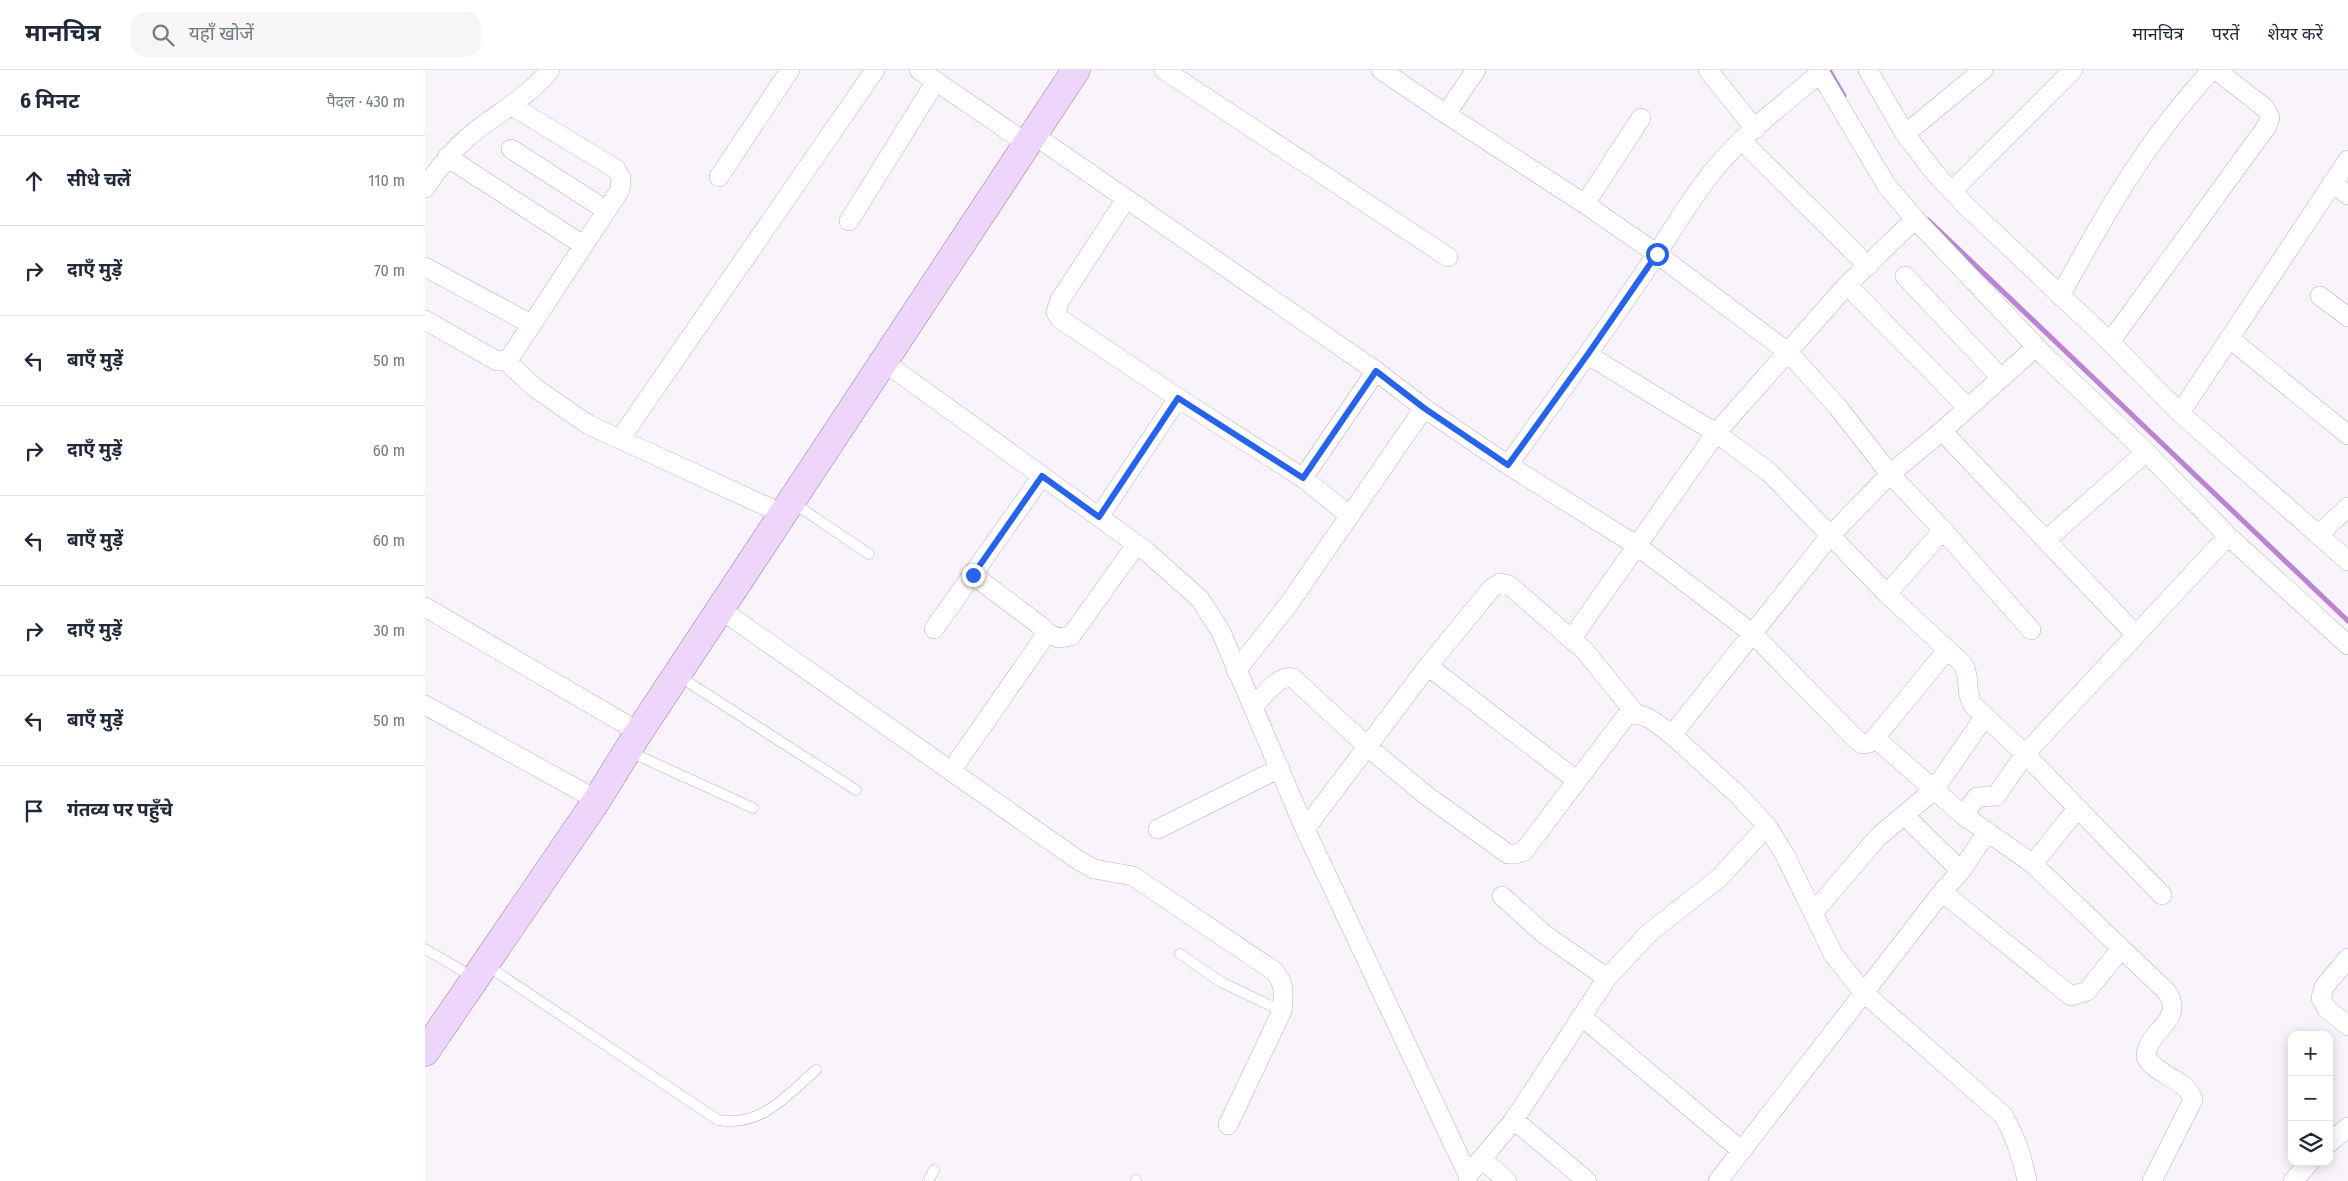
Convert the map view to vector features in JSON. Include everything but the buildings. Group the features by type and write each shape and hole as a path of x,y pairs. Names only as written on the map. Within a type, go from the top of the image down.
{"main road":[{"path":"425,1052 597,800 633,741 1076,70"}],"street":[{"path":"425,188 447,157 468,137 512,106 540,82 550,70"},
{"path":"719,177 789,70"},
{"path":"620,439 875,70"},
{"path":"919,70 1126,199 1376,371 1424,408 1508,465 1636,545 1752,633 1862,744 1869,743 1875,738 1947,650"},
{"path":"1164,70 1448,257"},
{"path":"1381,70 1445,114 1585,204 1657,254 1788,352 1837,406 1890,474 1943,530 2031,630"},
{"path":"1445,114 1476,70"},
{"path":"1868,70 1905,134 1952,192 2110,342 2180,412 2348,561"},
{"path":"1905,134 1983,70"},
{"path":"1952,192 2073,70"},
{"path":"2060,296 2103,219 2140,162 2171,118 2211,70"},
{"path":"2110,342 2267,126 2270,117 2265,108 2216,70"},
{"path":"1711,71 1748,134 1868,266"},
{"path":"1508,465 1657,254 1690,200 1748,134 1819,72 1887,186 1915,220 2036,347 2146,452 2228,536 2348,645"},
{"path":"849,222 936,81"},
{"path":"425,320 497,361 505,360 511,356 620,190 621,178 616,169 512,106"},
{"path":"1585,204 1641,118"},
{"path":"511,148 606,210"},
{"path":"447,157 583,245"},
{"path":"2180,412 2348,160"},
{"path":"2332,183 2348,195"},
{"path":"1126,199 1060,300 1056,312 1059,319 1303,478 1351,516"},
{"path":"1572,638 1716,434 1847,285 1915,220"},
{"path":"425,267 531,324"},
{"path":"1905,276 2001,378"},
{"path":"1847,285 1968,408"},
{"path":"2320,296 2348,317"},
{"path":"2229,338 2348,435"},
{"path":"1672,735 1829,537 1890,474 1942,431 2036,347"},
{"path":"1588,354 1716,434 1769,472 1796,499 1829,537 1967,670 1969,698 2163,895"},
{"path":"505,360 535,388 589,425 787,508"},
{"path":"883,362 1137,544 1175,575 1200,599 1221,632 1305,830 1468,1178 1514,1120 1607,978 1649,933 1719,878 1767,826"},
{"path":"1303,478 1376,371"},
{"path":"1099,517 1178,398"},
{"path":"1237,671 1288,605 1424,408"},
{"path":"1942,431 2047,539 2136,635"},
{"path":"2047,539 2146,452"},
{"path":"934,629 1042,476"},
{"path":"2318,535 2348,507"},
{"path":"1887,594 1943,530"},
{"path":"1963,815 1977,796 1995,796 2025,754 2228,536"},
{"path":"973,575 1042,627 1044,631 1057,638 1071,636 1137,544"},
{"path":"1305,830 1369,748 1428,666 1492,588 1500,583 1509,585 1572,638 1635,713"},
{"path":"425,607 633,741"},
{"path":"720,609 1078,860 1094,869 1133,876 1274,971 1281,980 1285,992 1282,1010 1228,1125"},
{"path":"951,771 1042,642 1044,631"},
{"path":"1428,666 1576,780"},
{"path":"1253,708 1279,681 1288,677 1293,678 1369,748 1427,796 1508,854 1524,851 1626,716 1635,713 1643,715 1672,735 1737,794 1767,826 1785,855 1833,954 1863,992 2003,1115 2014,1134 2021,1153 2027,1181"},
{"path":"425,705 597,800"},
{"path":"1813,913 1878,837 1934,790 1985,716"},
{"path":"1875,738 1963,815 2033,864 2120,950 2167,992 2172,1000 2172,1013 2149,1046 2146,1057 2152,1064 2188,1090 2193,1100 2152,1181"},
{"path":"1158,829 1280,768"},
{"path":"2033,864 2077,809"},
{"path":"1905,815 1961,870"},
{"path":"1718,1181 1863,992 1961,870 1987,832"},
{"path":"1942,892 2071,996 2087,991 2120,950"},
{"path":"1502,896 1544,934 1607,978"},
{"path":"2348,958 2324,987 2321,998 2327,1009 2348,1026"},
{"path":"1581,1016 1742,1151"},
{"path":"1514,1120 1587,1181"},
{"path":"2333,1140 2347,1129"},
{"path":"1482,1159 1507,1181"},
{"path":"2293,1181 2306,1166"}],"lane":[{"path":"787,508 869,554"},
{"path":"677,675 855,790"},
{"path":"633,741 753,808"},
{"path":"425,949 481,971 718,1120 734,1123 752,1119 767,1112 816,1070"},
{"path":"1179,954 1228,986 1282,1010"},
{"path":"927,1181 934,1170"}],"waterway":[{"path":"1829,70 1844,96"},
{"path":"1928,220 2348,621"}],"route":[{"path":"973,575 1042,476 1099,517 1178,398 1303,478 1376,371 1424,408 1508,465 1657,254"}]}
